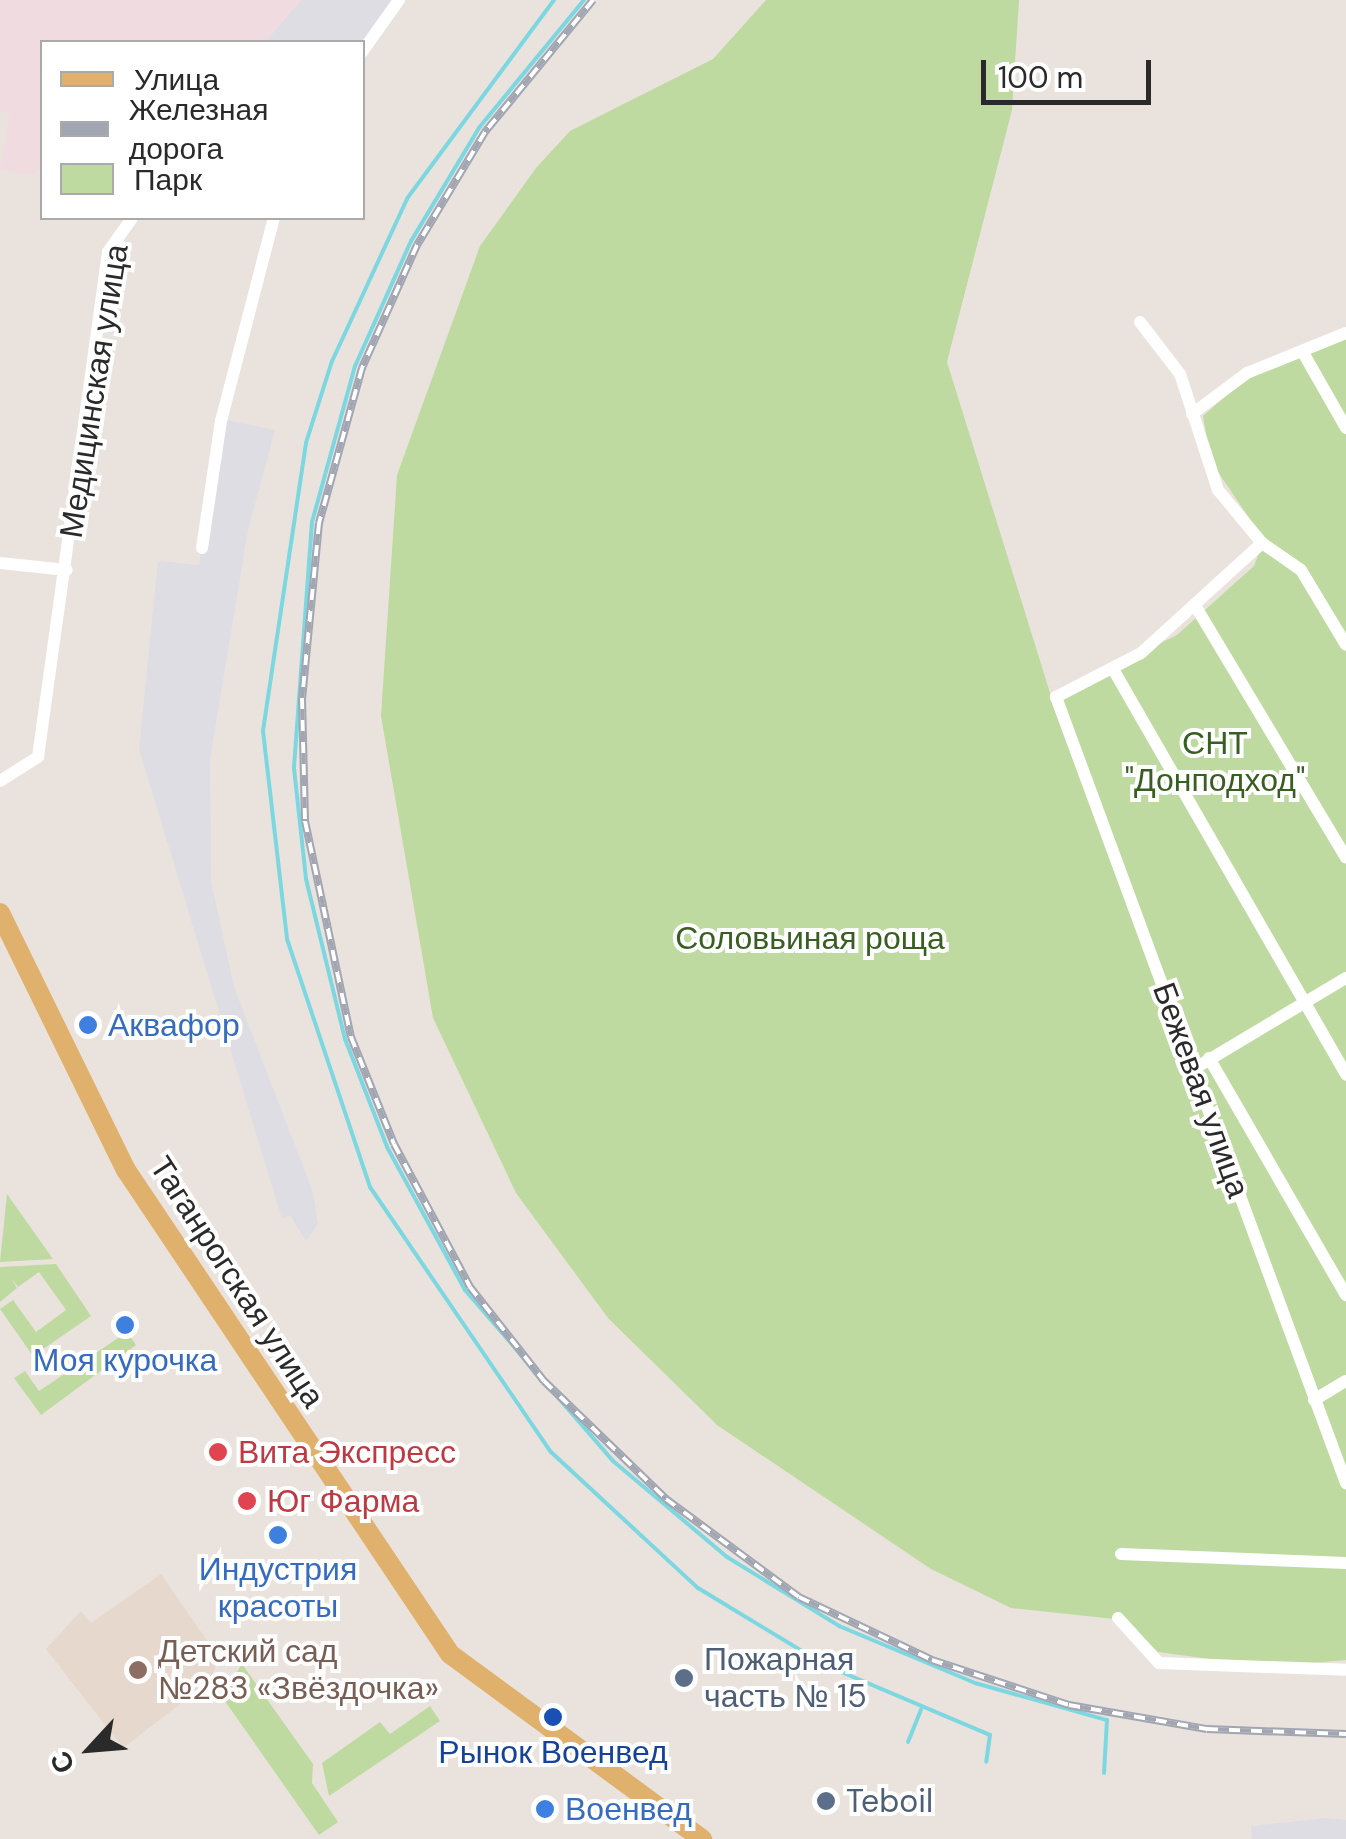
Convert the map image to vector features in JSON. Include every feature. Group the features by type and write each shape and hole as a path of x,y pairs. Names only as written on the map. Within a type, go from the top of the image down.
{"main road":[{"name":"Таганрогская улица","path":"0,913 112,1144 202,1298 441,1662 681,1839"},
{"name":"Таганрогская улица","path":"0,941 101,1150 450,1654 702,1839"}],"street":[{"path":"365,48 399,0"},
{"name":"Медицинская улица","path":"0,781 38,757 67,570 108,252 131,220"},
{"path":"202,548 221,421 273,220"},
{"path":"1140,322 1180,374 1218,490 1262,543 1301,570 1346,645"},
{"path":"1192,414 1247,372 1305,356 1346,334"},
{"path":"1305,356 1346,428"},
{"path":"1262,543 1196,608 1114,669 1346,1075"},
{"name":"Медицинская улица","path":"0,563 67,570"},
{"path":"1196,608 1346,858"},
{"name":"Бежевая улица","path":"1114,669 1056,698 1346,1482"},
{"path":"1192,1070 1346,978"},
{"path":"1210,1058 1346,1294"},
{"path":"1314,1400 1346,1380"},
{"path":"1121,1554 1346,1562"},
{"path":"1118,1618 1159,1663 1346,1670"}],"shaded area":[{"path":"0,0 301,0 267,40 40,40 40,169 32,175 0,170 10,113 0,112"},
{"path":"301,0 395,0 364,40 267,40"},
{"path":"222,419 275,430 248,530 210,759 211,881 234,987 313,1192 318,1224 306,1241 290,1215 282,1219 139,749 158,561 199,565"},
{"name":"Детский сад №283 «Звёздочка»","path":"161,1574 219,1658 209,1682 123,1748 46,1649 81,1611 91,1623"},
{"path":"1326,1818 1346,1820 1346,1839 1252,1839 1251,1826"}],"green space":[{"name":"Соловьиная роща","path":"766,0 1019,0 1012,110 947,362 1051,696 1177,635 1254,566 1264,540 1210,460 1203,416 1245,379 1346,336 1346,1660 1269,1667 1158,1652 1124,1620 1011,1608 931,1569 717,1425 608,1318 516,1193 433,1018 381,716 397,475 480,246 536,168 570,131 713,59"},
{"path":"7,1194 53,1259 0,1262"},
{"path":"56,1264 91,1316 33,1356 0,1309 13,1300 36,1332 66,1310 39,1272 18,1287 11,1278 17,1288 0,1302 0,1267"},
{"path":"127,1332 136,1345 41,1415 14,1378 25,1371 39,1391"},
{"path":"242,1664 313,1764 312,1783 338,1822 319,1835 222,1697"},
{"path":"430,1706 440,1721 329,1796 322,1763 380,1722 390,1734"}],"waterway":[{"path":"554,0 407,199 332,361 306,443 263,731 287,939 370,1187 551,1452 698,1588 825,1665 990,1735 986,1762"},
{"path":"584,0 479,128 411,241 355,366 312,522 294,768 306,879 345,1039 387,1147 465,1290 613,1461 727,1557 839,1626 975,1683 1107,1720 1104,1773"},
{"path":"908,1742 921,1710"}],"railway":[{"path":"593,0 485,132 417,245 362,368 319,523 302,698 305,821 351,1037 394,1144 470,1287 544,1381 666,1499 799,1597 932,1660 1069,1705 1207,1729 1346,1734"}],"place":[{"name":"Аквафор","path":"88,1025"},
{"name":"Моя курочка","path":"125,1325"},
{"name":"Вита Экспресс","path":"218,1452"},
{"name":"Юг Фарма","path":"247,1501"},
{"name":"Индустрия красоты","path":"278,1535"},
{"name":"Детский сад №283 «Звёздочка»","path":"138,1670"},
{"name":"Пожарная часть № 15","path":"684,1678"},
{"name":"Рынок Военвед","path":"553,1717"},
{"name":"Teboil","path":"826,1801"},
{"name":"Военвед","path":"545,1809"}],"park label":[{"name":"СНТ \"Донподход\"","path":"1215,762"}]}
